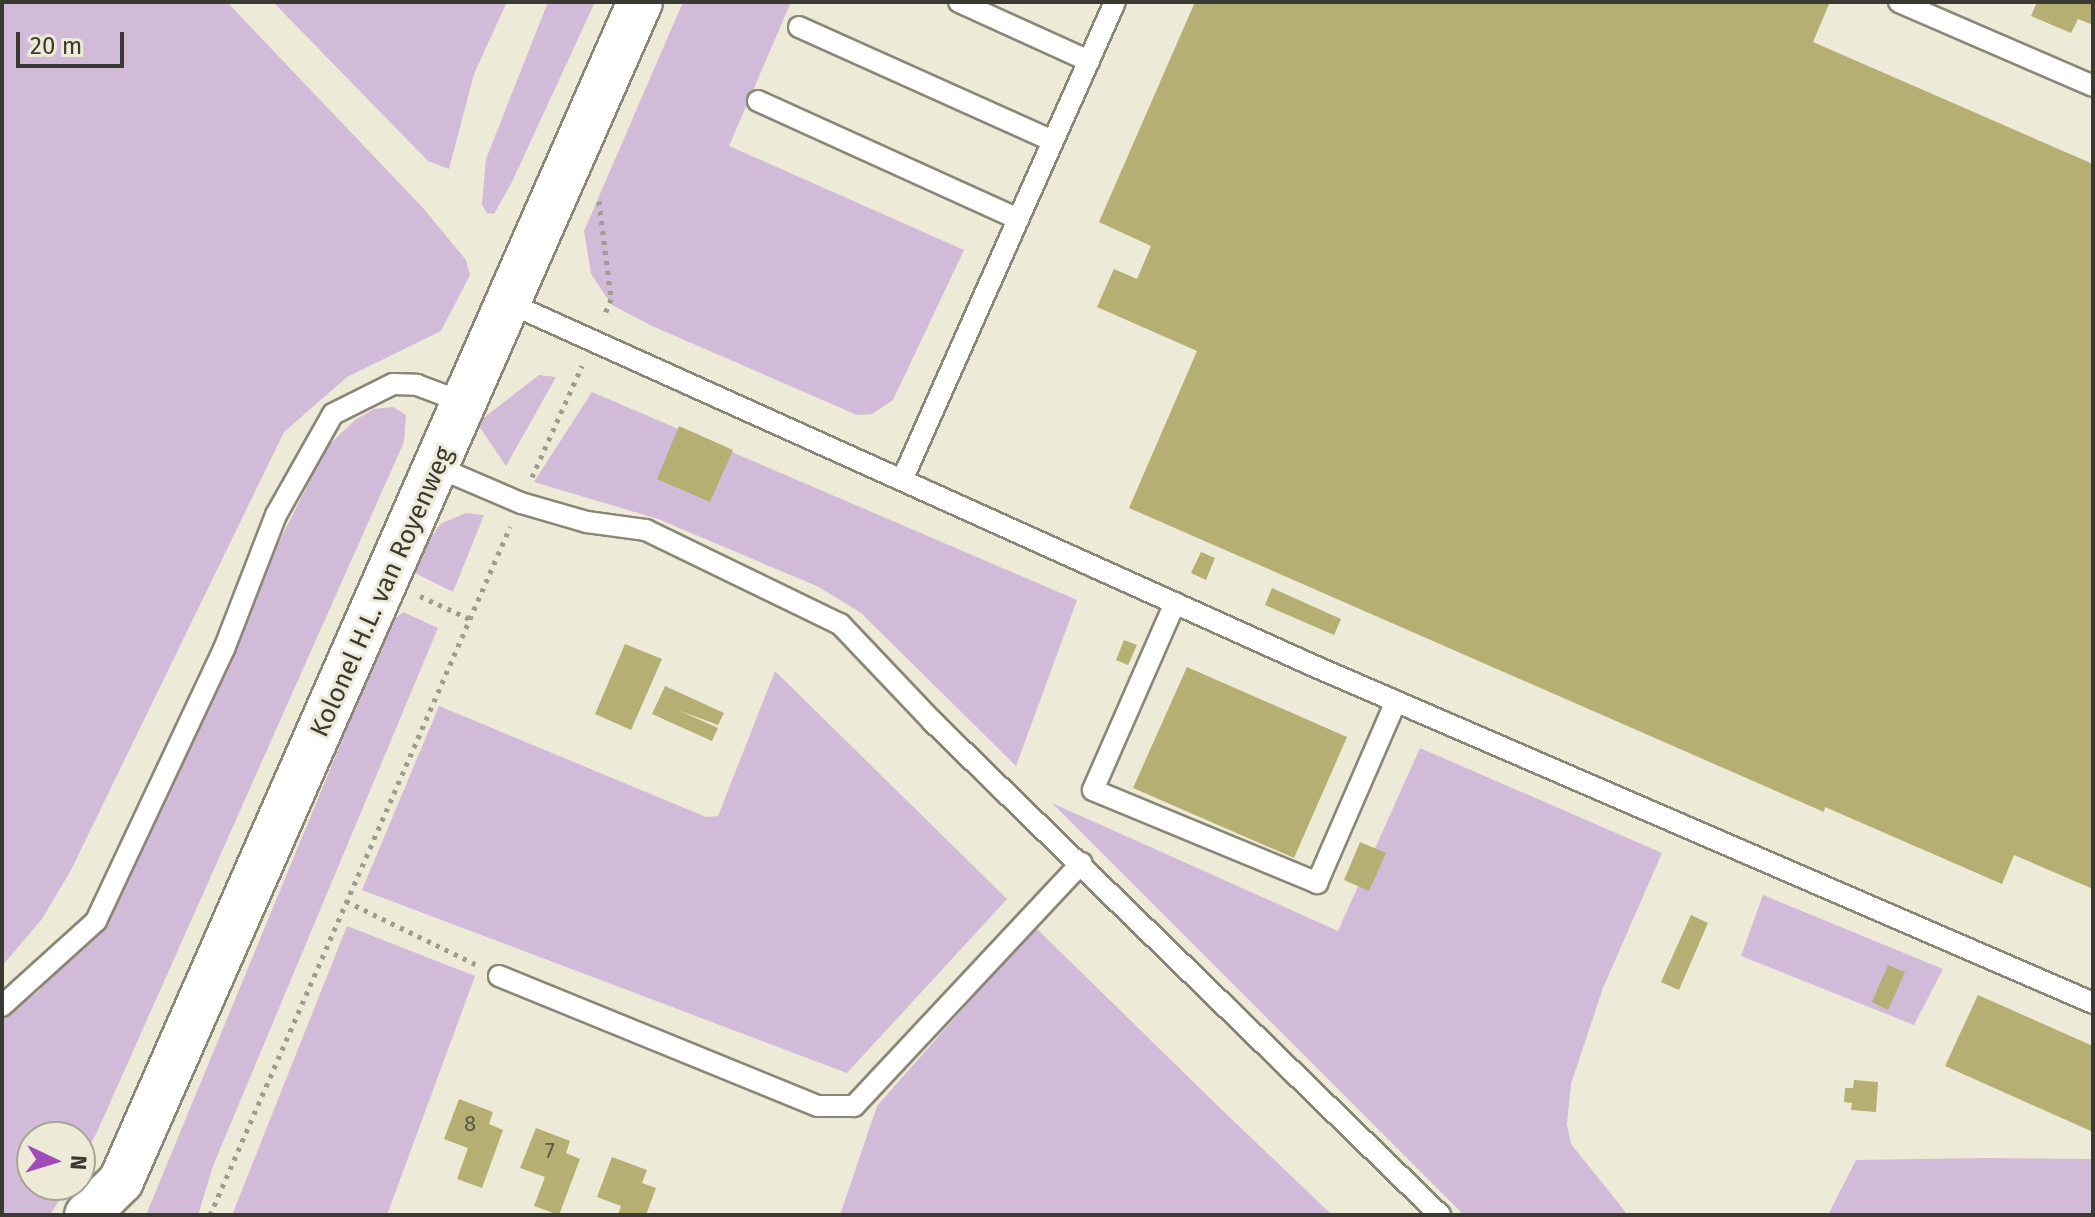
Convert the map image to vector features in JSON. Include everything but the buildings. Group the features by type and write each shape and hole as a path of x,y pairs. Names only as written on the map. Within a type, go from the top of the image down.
{"street":[{"name":"Kolonel H.L. van Royenweg","path":"87,1215 121,1198 640,2"}],"lane":[{"path":"959,2 1089,61"},
{"path":"902,480 1115,2"},
{"path":"1899,2 2093,86"},
{"path":"799,27 1053,141"},
{"path":"758,101 1018,219"},
{"path":"509,303 1396,701 2093,1003"},
{"path":"2,1006 96,921 224,649 276,515 333,414 393,384 426,387 465,403"},
{"path":"437,467 521,503 587,522 646,530 840,624 1440,1215"},
{"path":"1175,603 1093,790 1317,883 1396,701"},
{"path":"499,976 818,1106 854,1106 1081,863"}],"path":[{"path":"210,1215 611,299 598,196"},
{"path":"346,901 499,976"}],"shaded area":[{"path":"2,2 227,2 423,208 466,260 470,275 441,331 347,377 284,432 71,870 42,919 2,966"},
{"path":"273,2 507,2 474,74 449,169 428,161"},
{"path":"548,2 595,2 511,184 494,214 487,213 482,205 486,159"},
{"path":"683,2 791,2 729,146 964,250 893,400 872,414 857,415 652,326 612,305 591,274 584,231"},
{"path":"539,375 556,377 506,466 477,423"},
{"path":"592,392 1077,600 1016,766 861,613 819,587 658,519 534,482"},
{"path":"393,407 406,415 404,442 97,1132 96,1121 16,1121 16,1201 59,1201 50,1215 2,1215 2,1016 37,993 76,943 327,447 355,420 374,409"},
{"path":"466,513 484,515 453,592 415,573 416,562 440,524"},
{"path":"403,612 438,628 213,1166 198,1215 146,1215 391,622"},
{"path":"775,671 1007,899 847,1073 362,890 439,706 706,817 718,816"},
{"path":"1420,748 1662,853 1603,988 1571,1084 1567,1124 1571,1144 1628,1215 1464,1215 1052,803 1338,931"},
{"path":"1763,895 1943,969 1914,1025 1741,956"},
{"path":"347,926 475,976 387,1215 232,1215"},
{"path":"1035,927 1332,1215 840,1215 877,1106"},
{"path":"2093,1159 2093,1215 1828,1215 1856,1160"}]}
